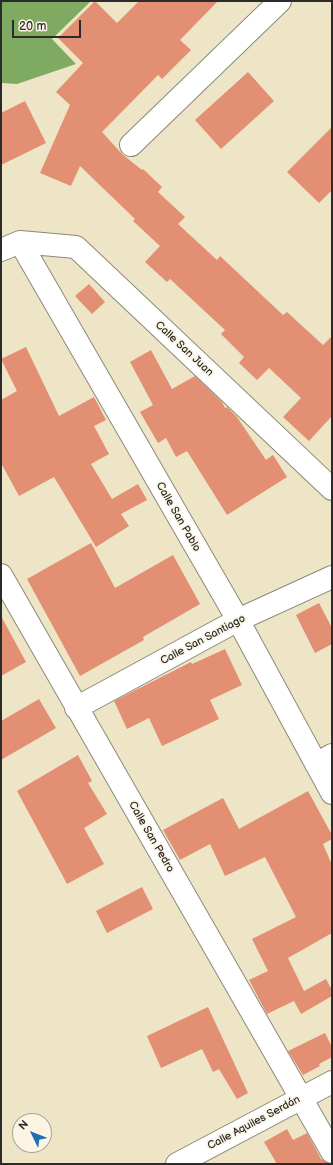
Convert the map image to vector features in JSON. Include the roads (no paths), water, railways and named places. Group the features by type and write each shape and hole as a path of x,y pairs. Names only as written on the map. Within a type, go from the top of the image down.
{"street":[{"path":"131,145 280,1"},
{"name":"Calle San Juan","path":"11,246 76,247 332,489"},
{"name":"Calle San Pablo","path":"11,246 324,760 332,793"},
{"name":"Calle San Pedro","path":"1,575 332,1152"},
{"name":"Calle San Santiago","path":"76,708 238,620 332,577"},
{"name":"Calle Aquiles Serdán","path":"177,1164 332,1082"}]}
